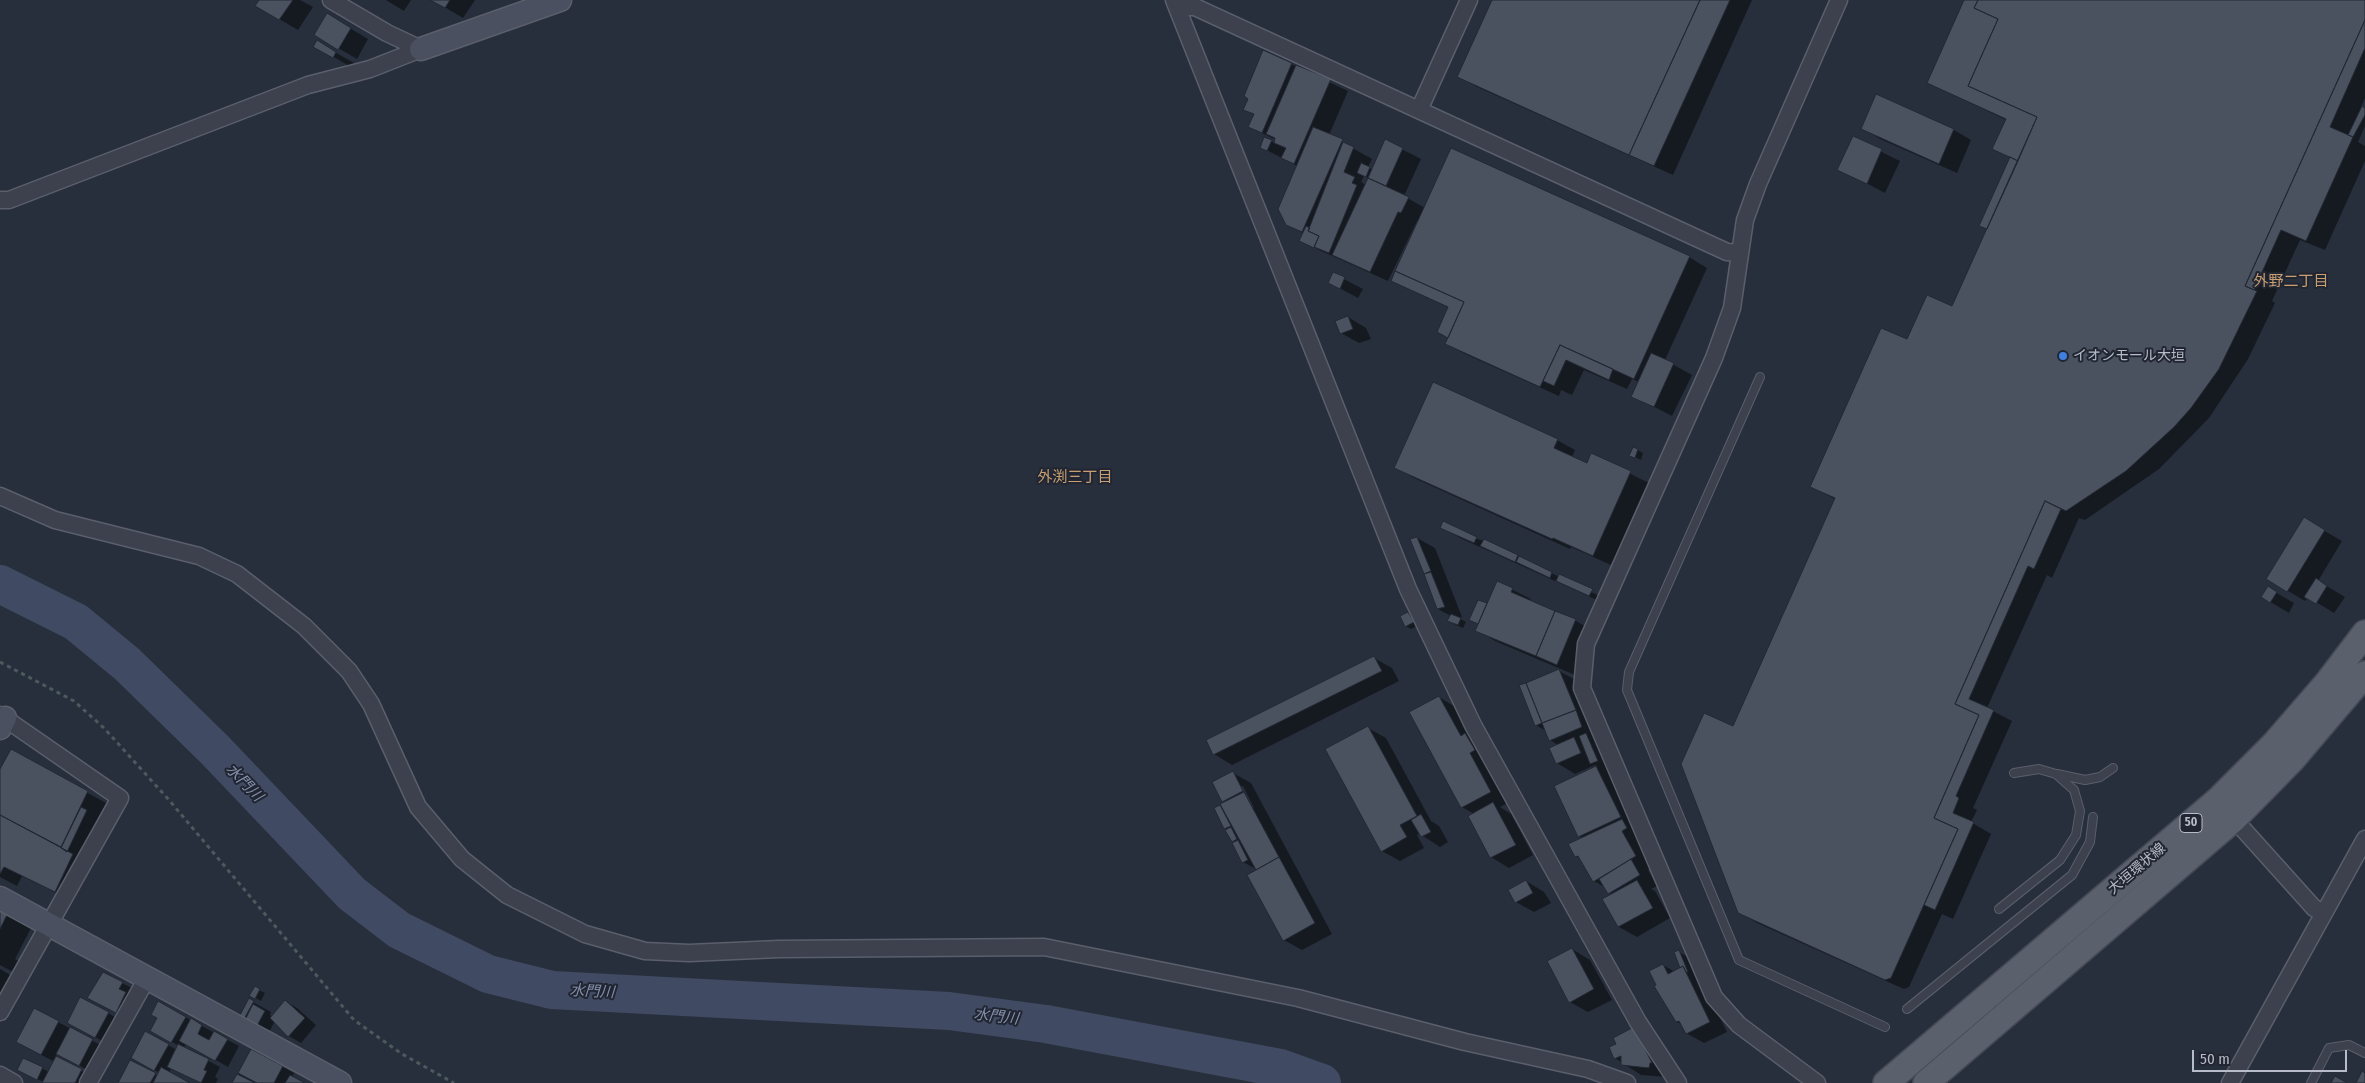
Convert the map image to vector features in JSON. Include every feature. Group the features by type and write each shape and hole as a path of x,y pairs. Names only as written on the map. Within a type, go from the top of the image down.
{"main road":[{"name":"大垣環状線","path":"1886,1083 2218,800 2275,743 2327,683 2365,633"},
{"name":"大垣環状線","path":"1926,1083 2234,819 2292,760 2365,674"}],"street":[{"path":"331,0 387,33 420,49"},
{"path":"0,200 9,200 308,85 370,69 420,49 560,0"},
{"path":"1419,110 1469,0"},
{"path":"1817,1083 1739,1025 1714,997 1582,688 1586,644 1714,358 1732,308 1745,220 1758,184 1839,0"},
{"path":"1176,4 1195,7 1727,252 1740,253"},
{"path":"1176,4 1408,589 1473,725 1638,1022 1678,1083"},
{"path":"0,496 54,520 199,556 237,574 304,626 349,671 371,704 418,807 462,860 507,895 585,934 645,951 689,953 779,948 1044,947 1298,998 1465,1042 1588,1069 1627,1083"},
{"path":"0,1012 120,798 2,721"},
{"path":"2234,819 2314,908 2324,913"},
{"path":"2230,1083 2365,838"},
{"path":"0,898 340,1083"},
{"path":"88,1083 147,978"},
{"path":"0,1076 14,1083"}],"lane":[{"path":"1760,377 1629,672 1628,690 1738,960 1886,1027"},
{"path":"2014,773 2039,769 2085,780 2100,777 2113,768"},
{"path":"1999,909 2060,860 2076,835 2080,811 2074,790 2056,774"},
{"path":"1908,1009 2072,875 2090,842 2093,817"},
{"path":"2311,1083 2329,1048 2349,1045 2365,1053"}],"path":[{"path":"0,662 74,701 104,728 169,800 354,1020 402,1054 454,1083"}],"building":[{"path":"259,0 293,0 279,20 255,6"},
{"path":"430,0 450,0 445,8"},
{"path":"1492,0 1700,0 1629,155 1457,77"},
{"path":"1700,0 1730,0 1654,166 1629,155"},
{"path":"1964,0 1978,0 1974,8 1998,19 1968,86 2037,117 2018,161 1992,149 2006,119 1927,83"},
{"path":"1978,0 2365,0 2365,20 2245,286 2257,291 2219,369 2191,408 2174,427 2126,471 2066,511 2045,501 1955,704 1979,715 1934,818 1958,829 1891,978 1885,980 1738,913 1681,764 1704,713 1733,726 1835,498 1810,487 1881,328 1907,339 1927,295 1952,306 2037,117 1968,86 1998,19 1974,8"},
{"path":"327,13 351,28 338,50 314,35"},
{"path":"2365,20 2365,48 2330,127 2353,137 2306,241 2281,230 2254,290 2245,286"},
{"path":"317,40 336,52 333,58 313,47"},
{"path":"1263,50 1292,63 1262,133 1248,127 1254,114 1243,110 1248,99 1244,96"},
{"path":"1296,65 1331,79 1294,164 1281,158 1286,148 1274,143 1275,138 1266,134"},
{"path":"1876,94 1954,129 1939,164 1861,129"},
{"path":"2362,106 2365,108 2365,115 2353,137 2348,135"},
{"path":"1313,127 1343,139 1302,232 1286,225 1278,209"},
{"path":"1853,136 1882,149 1867,184 1837,170"},
{"path":"1264,137 1272,140 1267,151 1260,148"},
{"path":"1385,139 1403,148 1386,186 1368,178"},
{"path":"1343,142 1354,147 1344,172 1355,177 1352,183 1357,185 1329,253 1314,247 1319,236 1308,231"},
{"path":"1451,148 1690,256 1634,379 1560,345 1540,387 1445,344 1464,302 1395,271"},
{"path":"2010,157 2018,161 1987,229 1979,226"},
{"path":"1361,163 1370,167 1366,177 1357,173"},
{"path":"1368,178 1409,197 1401,213 1398,212 1370,272 1332,255"},
{"path":"1306,226 1310,228 1308,231 1319,236 1314,248 1299,241"},
{"path":"1395,271 1464,302 1448,338 1437,332 1448,307 1391,281"},
{"path":"1333,272 1345,277 1340,289 1328,283"},
{"path":"1348,316 1353,329 1340,334 1335,321"},
{"path":"1560,345 1613,369 1609,380 1566,360 1554,386 1543,381"},
{"path":"1651,353 1674,363 1654,407 1631,397"},
{"path":"1433,382 1558,439 1554,448 1587,463 1591,453 1631,471 1593,556 1394,468"},
{"path":"1633,447 1638,449 1635,458 1629,456"},
{"path":"2045,501 2061,509 2034,569 2028,566 1969,699 1994,710 1956,796 1959,798 1953,813 1974,822 1935,910 1924,905 1958,829 1934,818 1979,715 1955,704"},
{"path":"2304,517 2325,530 2287,592 2266,579"},
{"path":"1443,521 1477,537 1474,543 1440,528"},
{"path":"1417,537 1431,571 1424,574 1410,539"},
{"path":"1484,539 1518,555 1515,562 1480,546"},
{"path":"1519,556 1552,572 1550,578 1516,562"},
{"path":"1431,572 1445,607 1437,609 1424,574"},
{"path":"1559,574 1593,589 1589,596 1556,581"},
{"path":"2316,578 2327,586 2316,604 2304,597"},
{"path":"1497,581 1513,588 1511,592 1555,611 1536,656 1475,631"},
{"path":"2268,586 2277,592 2270,603 2261,597"},
{"path":"1478,600 1487,603 1478,624 1469,620"},
{"path":"1555,611 1576,619 1557,665 1536,656"},
{"path":"1408,612 1414,622 1405,627 1400,616"},
{"path":"1451,614 1461,618 1458,625 1447,621"},
{"path":"1374,656 1382,671 1213,755 1206,740"},
{"path":"1559,669 1576,710 1542,723 1526,683"},
{"path":"1526,683 1542,723 1535,726 1519,685"},
{"path":"1439,696 1461,736 1465,733 1475,750 1470,753 1491,792 1461,808 1409,712"},
{"path":"1576,710 1582,727 1549,741 1542,723"},
{"path":"1368,726 1417,816 1400,825 1407,837 1381,852 1325,749"},
{"path":"1586,733 1598,761 1590,764 1579,736"},
{"path":"1574,737 1581,753 1556,764 1549,748"},
{"path":"11,749 88,791 61,847 0,815 0,769"},
{"path":"1596,766 1621,817 1578,837 1554,786"},
{"path":"1233,771 1243,791 1222,802 1212,782"},
{"path":"1244,792 1279,857 1256,870 1220,804"},
{"path":"1493,802 1516,845 1490,858 1468,816"},
{"path":"1220,805 1231,826 1224,829 1214,808"},
{"path":"81,807 87,810 67,852 61,848"},
{"path":"1421,814 1431,832 1421,837 1411,820"},
{"path":"0,815 73,854 55,892 4,867 0,874"},
{"path":"1622,819 1627,828 1622,831 1636,856 1593,882 1578,856 1575,857 1568,844"},
{"path":"1231,827 1237,839 1232,842 1225,830"},
{"path":"1238,840 1248,860 1242,863 1232,843"},
{"path":"1279,857 1315,923 1283,941 1247,875"},
{"path":"1631,859 1640,875 1608,894 1599,879"},
{"path":"1526,880 1533,893 1515,903 1508,890"},
{"path":"1637,880 1653,908 1618,927 1602,899"},
{"path":"0,909 8,913 0,929"},
{"path":"1572,948 1594,989 1569,1003 1547,961"},
{"path":"1679,950 1688,972 1686,972 1683,966 1680,968 1674,952"},
{"path":"1663,964 1668,974 1683,966 1710,1022 1686,1034 1679,1021 1676,1022 1654,986 1656,985 1649,971"},
{"path":"103,972 123,982 119,989 126,992 116,1013 87,998"},
{"path":"255,986 260,989 255,999 249,996"},
{"path":"80,997 109,1012 95,1038 67,1023"},
{"path":"249,998 254,1001 244,1019 239,1017"},
{"path":"285,1000 305,1018 288,1037 270,1018"},
{"path":"158,1001 186,1017 171,1043 150,1031 157,1018 151,1015"},
{"path":"253,1004 265,1011 257,1026 245,1020"},
{"path":"34,1008 59,1021 41,1055 16,1042"},
{"path":"191,1018 202,1025 198,1034 209,1040 214,1031 228,1039 215,1061 179,1041"},
{"path":"70,1027 93,1039 79,1066 56,1054"},
{"path":"1634,1027 1652,1063 1650,1063 1649,1068 1621,1065 1621,1056 1614,1059 1609,1047 1616,1044 1613,1038"},
{"path":"145,1031 169,1044 154,1071 131,1058"},
{"path":"178,1044 209,1059 204,1070 207,1071 201,1083 167,1067"},
{"path":"251,1049 283,1066 274,1083 257,1083 238,1073"},
{"path":"56,1056 82,1069 75,1083 42,1083"},
{"path":"23,1058 43,1067 37,1080 17,1070"},
{"path":"130,1060 156,1073 150,1083 118,1083"},
{"path":"161,1067 190,1083 153,1083"},
{"path":"2362,1071 2365,1073 2365,1083 2356,1083"},
{"path":"237,1074 255,1083 232,1083"},
{"path":"290,1075 305,1083 285,1083"},
{"path":"2335,1076 2347,1083 2331,1083"}],"waterway":[{"name":"水門川","path":"0,584 76,622 127,664 215,750 352,894 399,930 488,974 552,990 949,1011 1046,1024 1280,1068 1322,1083"}],"place":[{"name":"イオンモール大垣","path":"2063,356"}],"district":[{"name":"外野二丁目","path":"2291,282"},
{"name":"外渕三丁目","path":"1075,478"}]}
